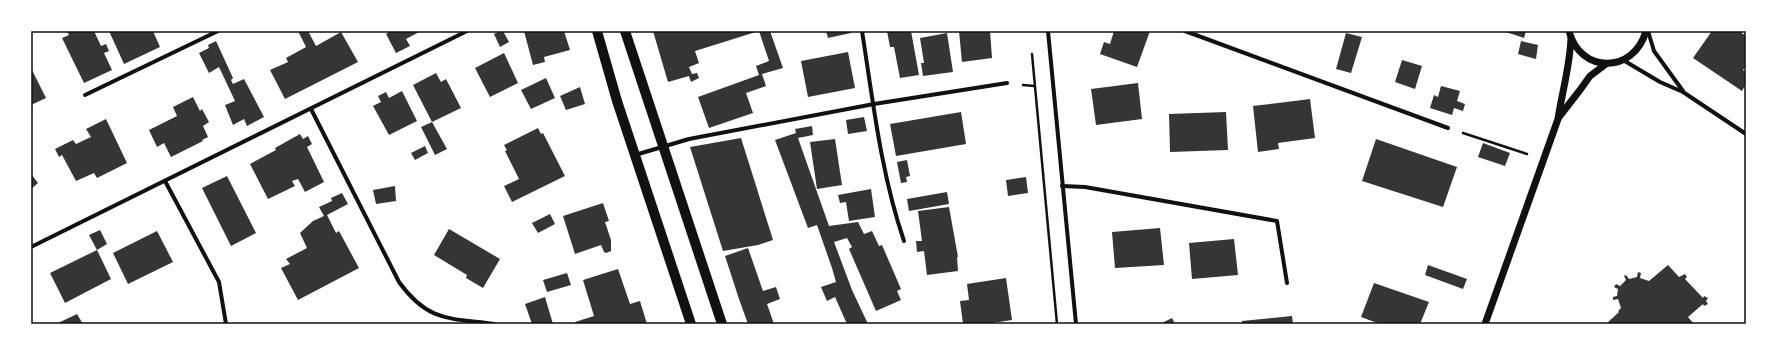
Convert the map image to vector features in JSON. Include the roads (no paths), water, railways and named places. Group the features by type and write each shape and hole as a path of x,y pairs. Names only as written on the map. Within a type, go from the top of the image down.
{"main road":[{"path":"597,31 635,155 691,324"},
{"path":"625,31 662,147 722,324"}],"street":[{"path":"85,95 218,31"},
{"path":"31,247 467,31"},
{"path":"862,31 894,210 904,241"},
{"path":"1048,31 1076,324"},
{"path":"1185,31 1448,128"},
{"path":"1558,119 1590,76 1606,64 1624,60 1635,52 1643,41 1647,31"},
{"path":"1647,31 1654,51 1684,92"},
{"path":"1570,35 1579,51 1591,60 1606,64"},
{"path":"1485,324 1558,119 1570,62 1570,35"},
{"path":"1624,60 1660,82 1684,92 1746,134"},
{"path":"635,155 689,139 874,104 1007,83"},
{"path":"311,109 399,282 410,298 426,311 444,318 494,324"},
{"path":"165,181 220,282 226,324"},
{"path":"1062,186 1085,187 1277,221 1287,283"}]}
